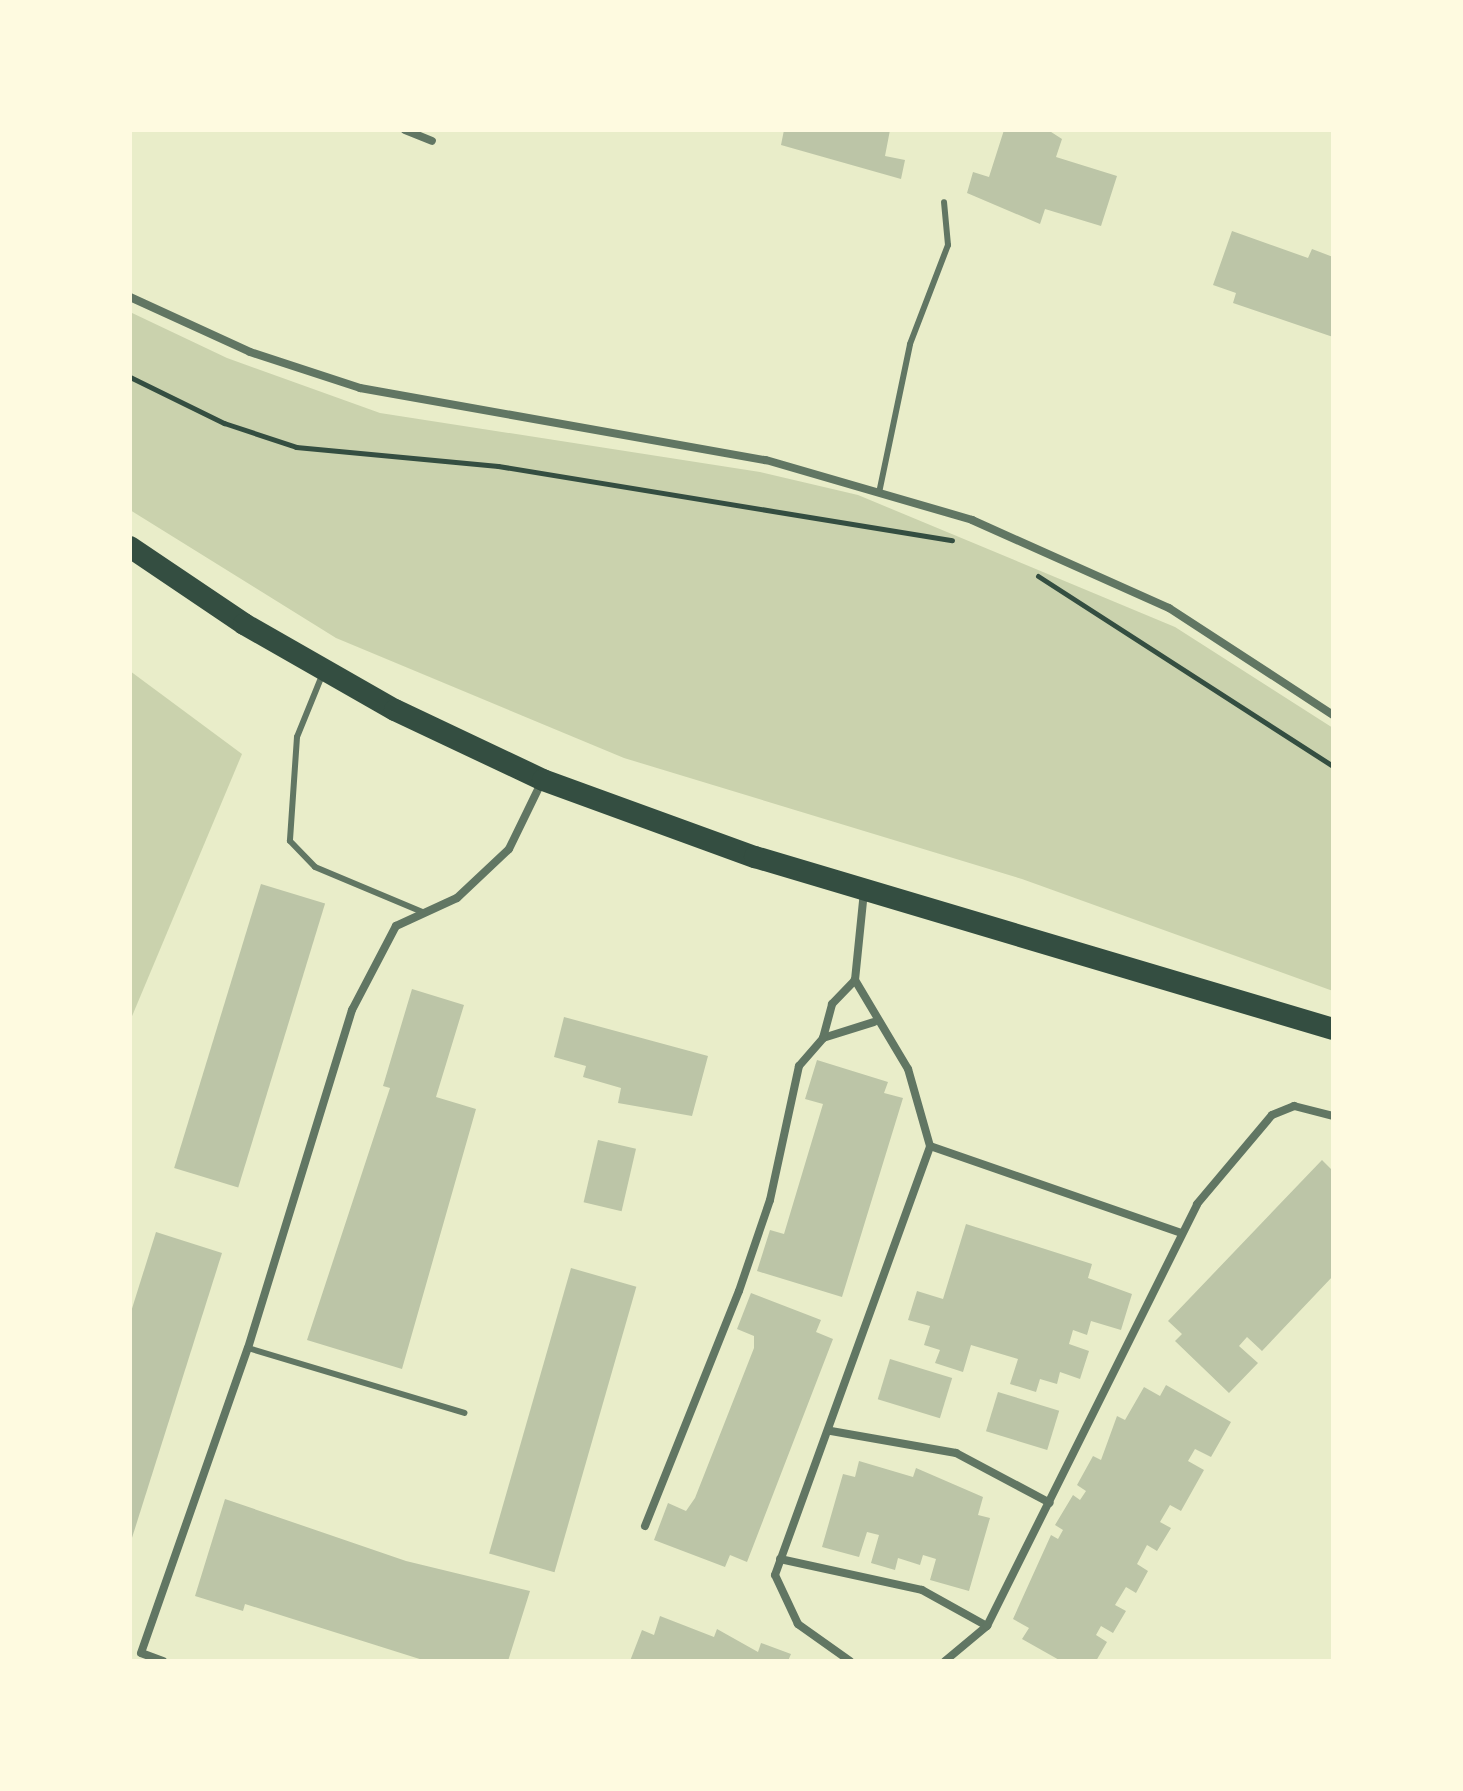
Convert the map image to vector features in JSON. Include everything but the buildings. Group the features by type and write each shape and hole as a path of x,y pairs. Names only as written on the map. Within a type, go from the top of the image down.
{"highway":[{"path":"130,547 324,670 543,780 864,890 1333,1029"}],"street":[{"path":"405,130 432,141"},
{"path":"130,297 250,352 360,388 766,460 972,520 1169,608 1333,715"},
{"path":"163,1661 141,1653 248,1348 352,1010 396,926 457,898 509,849 543,780"},
{"path":"850,1661 798,1624 781,1598 780,1559 831,1431 930,1146 913,1079 874,1022 855,980 864,890"},
{"path":"645,1526 739,1291 770,1200 799,1066 823,1038 832,1004 855,980"},
{"path":"823,1038 874,1022"},
{"path":"945,1661 987,1626 1197,1204 1272,1115 1294,1106 1333,1116"},
{"path":"930,1146 1181,1233"},
{"path":"831,1431 956,1453 1050,1503"},
{"path":"780,1559 922,1590 987,1626"}],"lane":[{"path":"879,493 910,344 948,245 944,202"},
{"path":"324,670 297,737 290,841 315,867 425,913"},
{"path":"248,1348 464,1413"}],"path":[{"path":"130,377 224,423 296,447 715,496 961,541"},
{"path":"1026,569 1333,766"}],"green space":[{"path":"130,312 227,358 380,413 760,472 858,495 1175,627 1333,728 1333,991 1022,879 624,758 336,638 130,510"},
{"path":"130,671 242,754 130,1021"}]}
